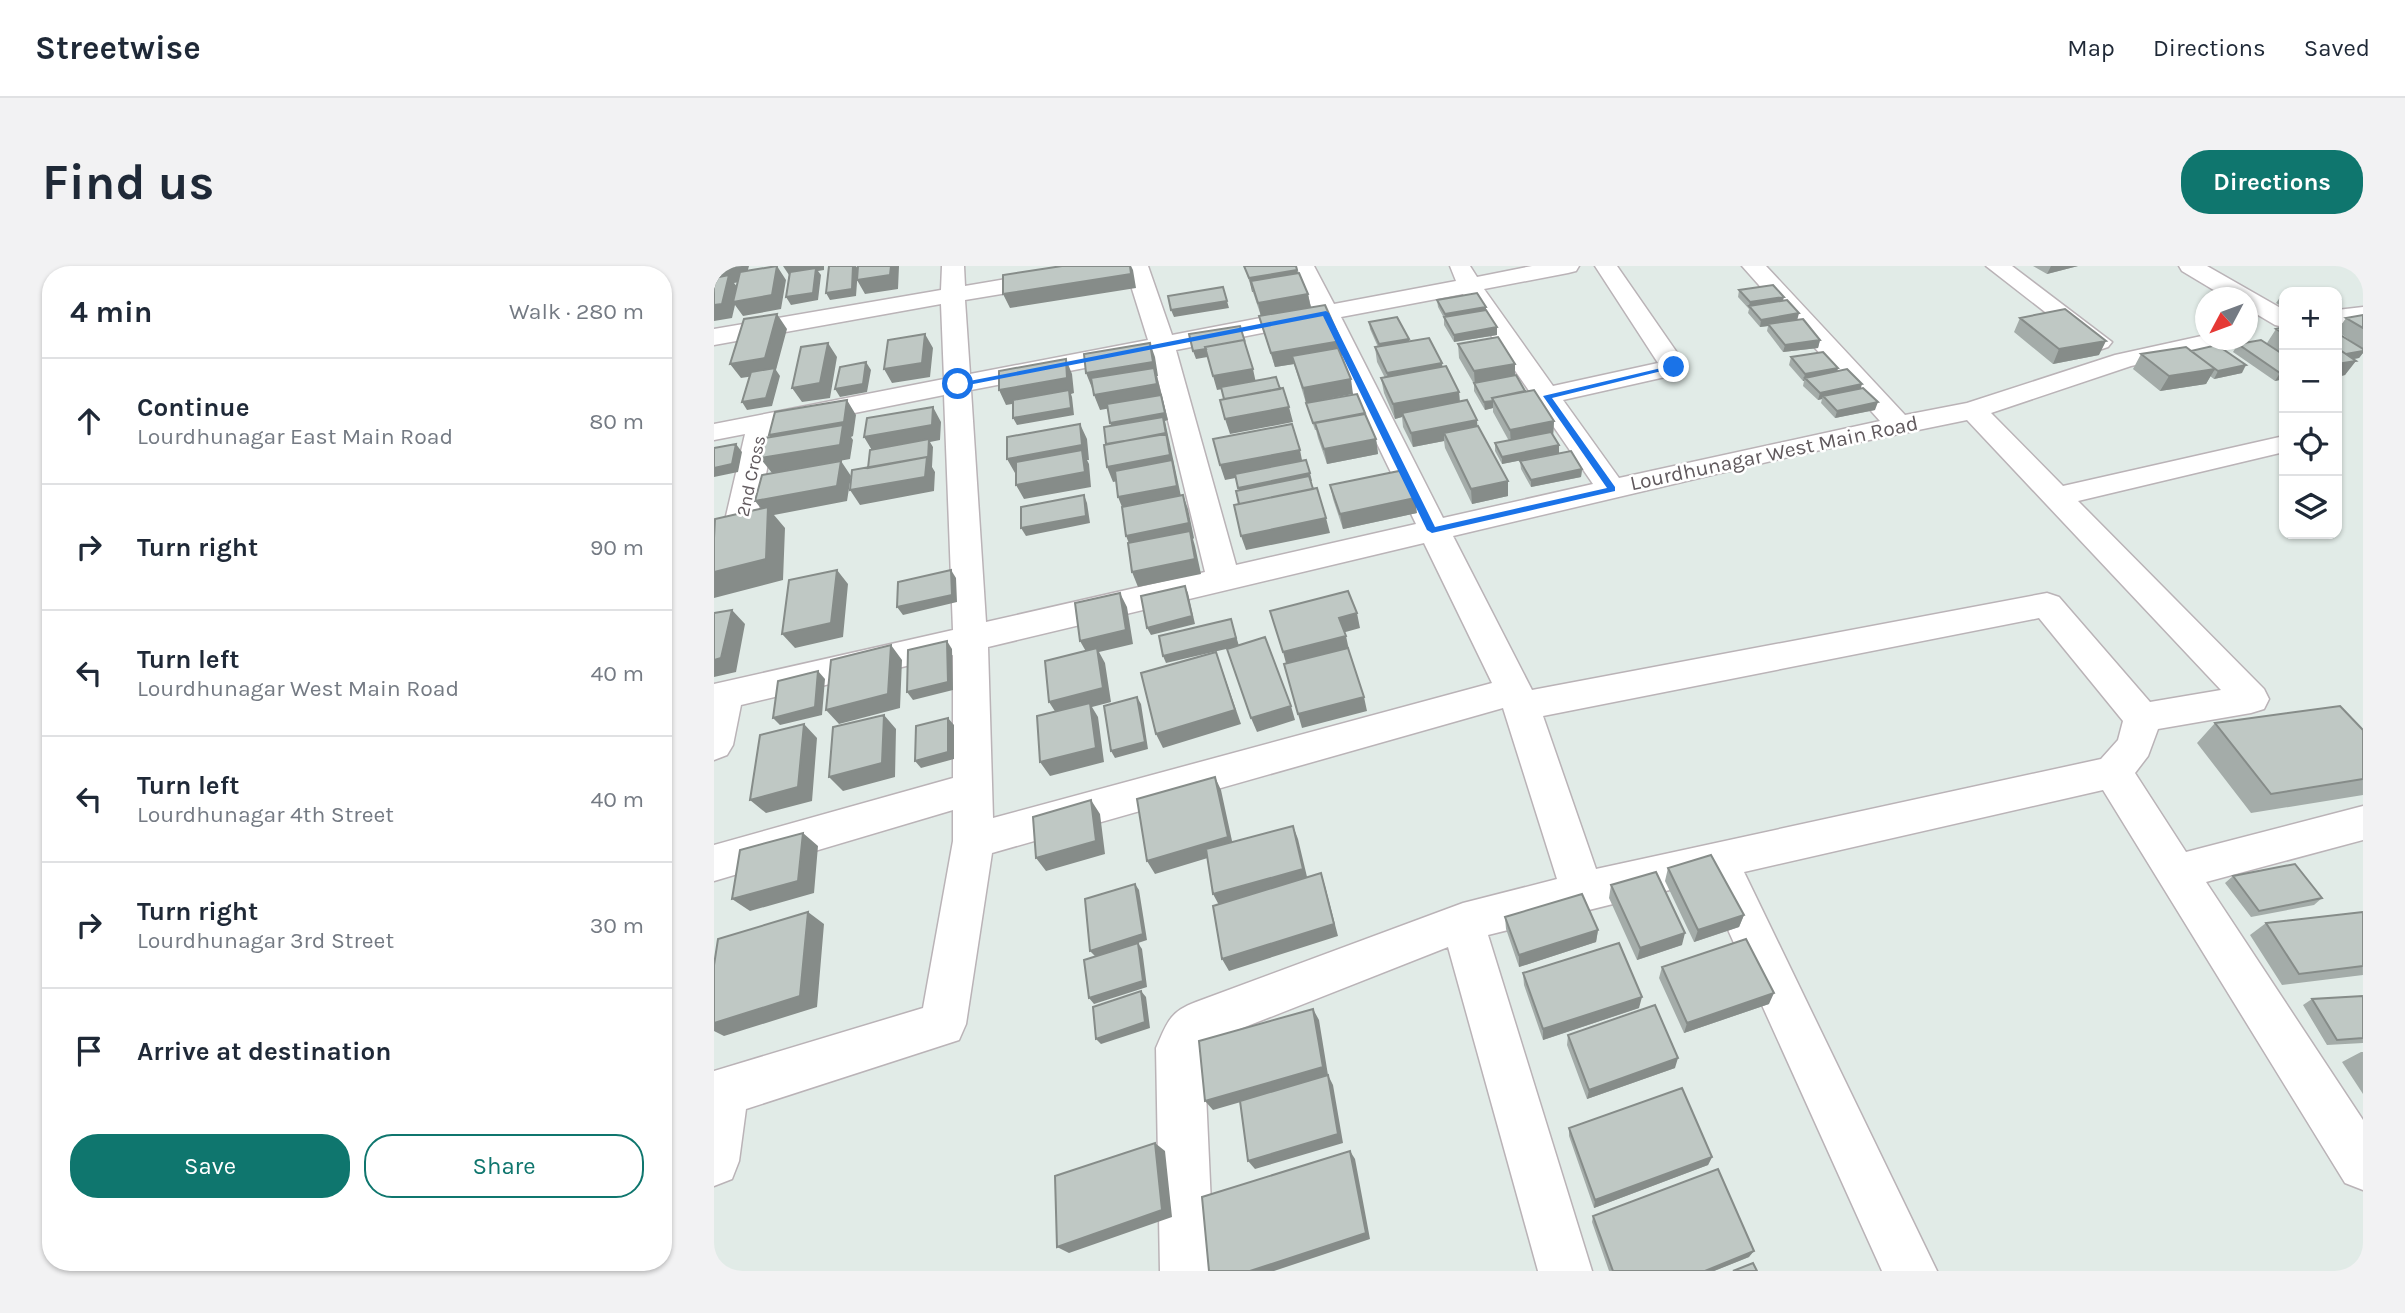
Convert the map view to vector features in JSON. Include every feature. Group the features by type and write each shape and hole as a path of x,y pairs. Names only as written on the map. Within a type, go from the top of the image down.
{"street":[{"path":"714,1161 719,1093 943,1024 972,841 970,637 953,266"},
{"path":"714,337 1126,266"},
{"path":"1137,266 1162,345 1223,579"},
{"path":"1303,266 1517,698 1582,891"},
{"path":"714,432 1326,313 1465,275 1568,266"},
{"path":"1547,396 1674,367 1606,266"},
{"path":"1753,266 1899,425"},
{"path":"1997,266 2124,360"},
{"path":"2190,266 2227,287"},
{"path":"1465,275 1612,489"},
{"path":"2258,306 2279,319"},
{"path":"2342,316 2363,314"},
{"path":"2260,330 2279,324"},
{"name":"Lourdhunagar West Main Road","path":"719,696 1432,530 1973,410 2124,360 2195,345"},
{"path":"1973,410 2251,699 2142,718"},
{"name":"2nd Cross","path":"739,529 762,422"},
{"path":"2056,497 2279,445"},
{"path":"972,841 1517,698 2047,605 2142,718"},
{"path":"714,745 719,696"},
{"path":"1186,1271 1180,1048 1186,1034 1196,1024 1463,922 1582,891 2113,772 2135,746 2142,718"},
{"path":"2113,772 2363,1165"},
{"path":"714,863 972,788"},
{"path":"2177,872 2363,823"},
{"path":"1718,861 1910,1271"},
{"path":"1463,922 1565,1271"}],"building":[{"path":"714,266 736,266 714,270"},
{"path":"777,266 772,295 733,302 740,272"},
{"path":"829,266 853,266 852,289 826,293"},
{"path":"858,266 891,266 890,275 857,280"},
{"path":"1062,266 1130,266 1131,274 1003,294 1003,275"},
{"path":"1244,266 1296,266 1297,270 1249,278"},
{"path":"816,268 813,293 786,297 790,272"},
{"path":"1299,273 1308,294 1258,303 1251,281"},
{"path":"729,275 722,304 714,305 714,278"},
{"path":"1773,285 1784,297 1750,302 1739,290"},
{"path":"1223,287 1227,301 1171,310 1168,296"},
{"path":"1477,293 1486,307 1445,314 1437,300"},
{"path":"1787,300 1799,313 1761,320 1749,306"},
{"path":"1325,305 1341,341 1271,353 1259,316"},
{"path":"2065,309 2106,341 2059,349 2020,318"},
{"path":"1486,310 1497,327 1454,335 1444,317"},
{"path":"777,314 765,358 730,364 744,319"},
{"path":"2363,315 2363,328 2346,318"},
{"path":"1397,317 1409,339 1379,344 1369,322"},
{"path":"1803,319 1820,340 1785,345 1768,324"},
{"path":"1240,326 1245,342 1244,340 1193,351 1189,334"},
{"path":"925,334 922,363 884,369 888,340"},
{"path":"2342,336 2363,349 2346,354 2342,351"},
{"path":"1498,337 1515,364 1474,371 1458,344"},
{"path":"1429,338 1442,363 1387,373 1375,347"},
{"path":"1244,340 1253,369 1213,376 1205,347"},
{"path":"2258,341 2279,352 2279,372 2247,350 2258,350"},
{"path":"828,343 820,383 792,388 801,347"},
{"path":"1150,343 1153,362 1086,373 1084,354"},
{"path":"2186,347 2215,369 2169,376 2141,354"},
{"path":"1338,348 1351,379 1303,388 1292,356"},
{"path":"2224,350 2246,365 2218,371 2191,351"},
{"path":"2342,351 2356,361 2342,363"},
{"path":"1823,352 1838,368 1805,374 1791,357"},
{"path":"1066,359 1067,378 999,390 999,371"},
{"path":"866,362 863,384 835,389 840,367"},
{"path":"1446,366 1459,392 1393,404 1381,378"},
{"path":"775,368 766,398 742,402 751,372"},
{"path":"1154,368 1157,384 1094,395 1091,378"},
{"path":"1847,369 1862,384 1820,393 1805,378"},
{"path":"1516,375 1525,391 1492,398 1493,401 1484,402 1474,383"},
{"path":"1276,377 1280,389 1224,399 1221,387"},
{"path":"1283,388 1289,407 1225,419 1220,400"},
{"path":"1863,388 1878,402 1837,411 1823,396"},
{"path":"1069,390 1071,408 1013,418 1013,400"},
{"path":"1534,390 1554,421 1510,430 1492,398"},
{"path":"1357,394 1365,413 1313,423 1306,403"},
{"path":"1161,395 1165,413 1110,423 1107,404"},
{"path":"847,400 844,422 769,435 775,412"},
{"path":"1467,400 1477,420 1411,433 1402,413"},
{"path":"933,407 932,425 864,437 867,418"},
{"path":"1365,414 1376,439 1324,449 1315,423"},
{"path":"1163,417 1166,434 1106,444 1104,427"},
{"path":"1080,424 1082,445 1007,459 1007,437"},
{"path":"1292,424 1300,450 1220,465 1213,439"},
{"path":"843,425 840,445 760,458 765,438"},
{"path":"1478,426 1508,481 1471,489 1444,433"},
{"path":"1551,432 1559,445 1502,457 1495,443"},
{"path":"1166,433 1170,455 1107,467 1104,445"},
{"path":"929,439 928,459 927,457 868,468 870,450"},
{"path":"736,444 732,464 714,468 714,448"},
{"path":"1082,450 1085,472 1016,485 1016,462"},
{"path":"1571,451 1582,469 1531,480 1520,461"},
{"path":"927,457 925,477 850,490 852,470"},
{"path":"1172,460 1177,486 1118,497 1115,471"},
{"path":"1306,460 1310,473 1238,488 1235,474"},
{"path":"841,461 837,486 755,501 762,475"},
{"path":"1404,470 1415,498 1340,514 1330,485"},
{"path":"1309,476 1313,489 1239,504 1236,491"},
{"path":"1317,488 1326,518 1241,536 1234,505"},
{"path":"1084,495 1086,516 1021,528 1021,507"},
{"path":"1183,495 1189,523 1126,536 1122,507"},
{"path":"768,507 766,559 714,572 715,519"},
{"path":"1190,531 1195,559 1132,572 1128,543"},
{"path":"837,570 831,623 782,634 789,580"},
{"path":"951,570 952,595 897,607 898,582"},
{"path":"1185,586 1192,616 1147,628 1141,596"},
{"path":"1348,591 1357,613 1339,618 1346,636 1283,652 1270,611"},
{"path":"1120,593 1126,630 1080,641 1075,603"},
{"path":"732,610 721,658 714,660 714,613"},
{"path":"1231,619 1236,638 1163,656 1159,636"},
{"path":"1265,637 1291,706 1251,718 1227,649"},
{"path":"947,641 948,682 907,692 908,650"},
{"path":"891,645 888,694 826,710 831,660"},
{"path":"1097,648 1103,688 1049,702 1045,661"},
{"path":"1348,648 1364,697 1298,714 1284,664"},
{"path":"1216,652 1235,710 1156,734 1141,673"},
{"path":"818,671 815,707 773,718 778,681"},
{"path":"1137,697 1145,742 1111,751 1104,706"},
{"path":"1090,703 1096,748 1040,762 1037,716"},
{"path":"2340,706 2363,730 2363,779 2271,794 2215,723"},
{"path":"884,715 882,763 829,777 833,727"},
{"path":"948,718 948,752 915,761 916,726"},
{"path":"804,724 798,787 750,800 760,735"},
{"path":"1215,777 1228,837 1147,861 1137,799"},
{"path":"1091,800 1096,841 1036,858 1033,817"},
{"path":"1293,826 1303,869 1213,894 1206,849"},
{"path":"803,833 798,881 732,899 740,850"},
{"path":"1711,855 1744,915 1698,930 1668,868"},
{"path":"2295,864 2322,898 2259,911 2233,876"},
{"path":"1656,872 1685,933 1640,948 1611,885"},
{"path":"1321,873 1334,924 1222,959 1213,906"},
{"path":"1135,884 1143,934 1090,951 1085,899"},
{"path":"1582,894 1598,930 1519,955 1505,917"},
{"path":"808,912 800,996 714,1023 714,965 718,939"},
{"path":"2363,912 2363,966 2299,974 2266,923"},
{"path":"1746,939 1774,993 1687,1023 1662,967"},
{"path":"1138,943 1143,981 1089,998 1084,960"},
{"path":"1619,943 1642,997 1543,1029 1523,973"},
{"path":"1141,991 1145,1022 1096,1039 1093,1007"},
{"path":"2363,996 2363,1038 2337,1040 2312,999"},
{"path":"1655,1005 1678,1058 1589,1090 1568,1035"},
{"path":"1313,1009 1323,1067 1205,1101 1199,1041"},
{"path":"1328,1075 1338,1134 1248,1161 1240,1101"},
{"path":"1682,1088 1712,1157 1595,1200 1569,1128"},
{"path":"1155,1143 1162,1210 1057,1247 1055,1176"},
{"path":"1350,1151 1366,1233 1250,1271 1209,1271 1202,1197"},
{"path":"1718,1169 1754,1251 1705,1271 1613,1271 1593,1216"},
{"path":"1753,1263 1757,1271 1733,1271"}],"route":[{"path":"958,384 1326,313 1432,530 1612,489 1547,396 1674,367"}]}
